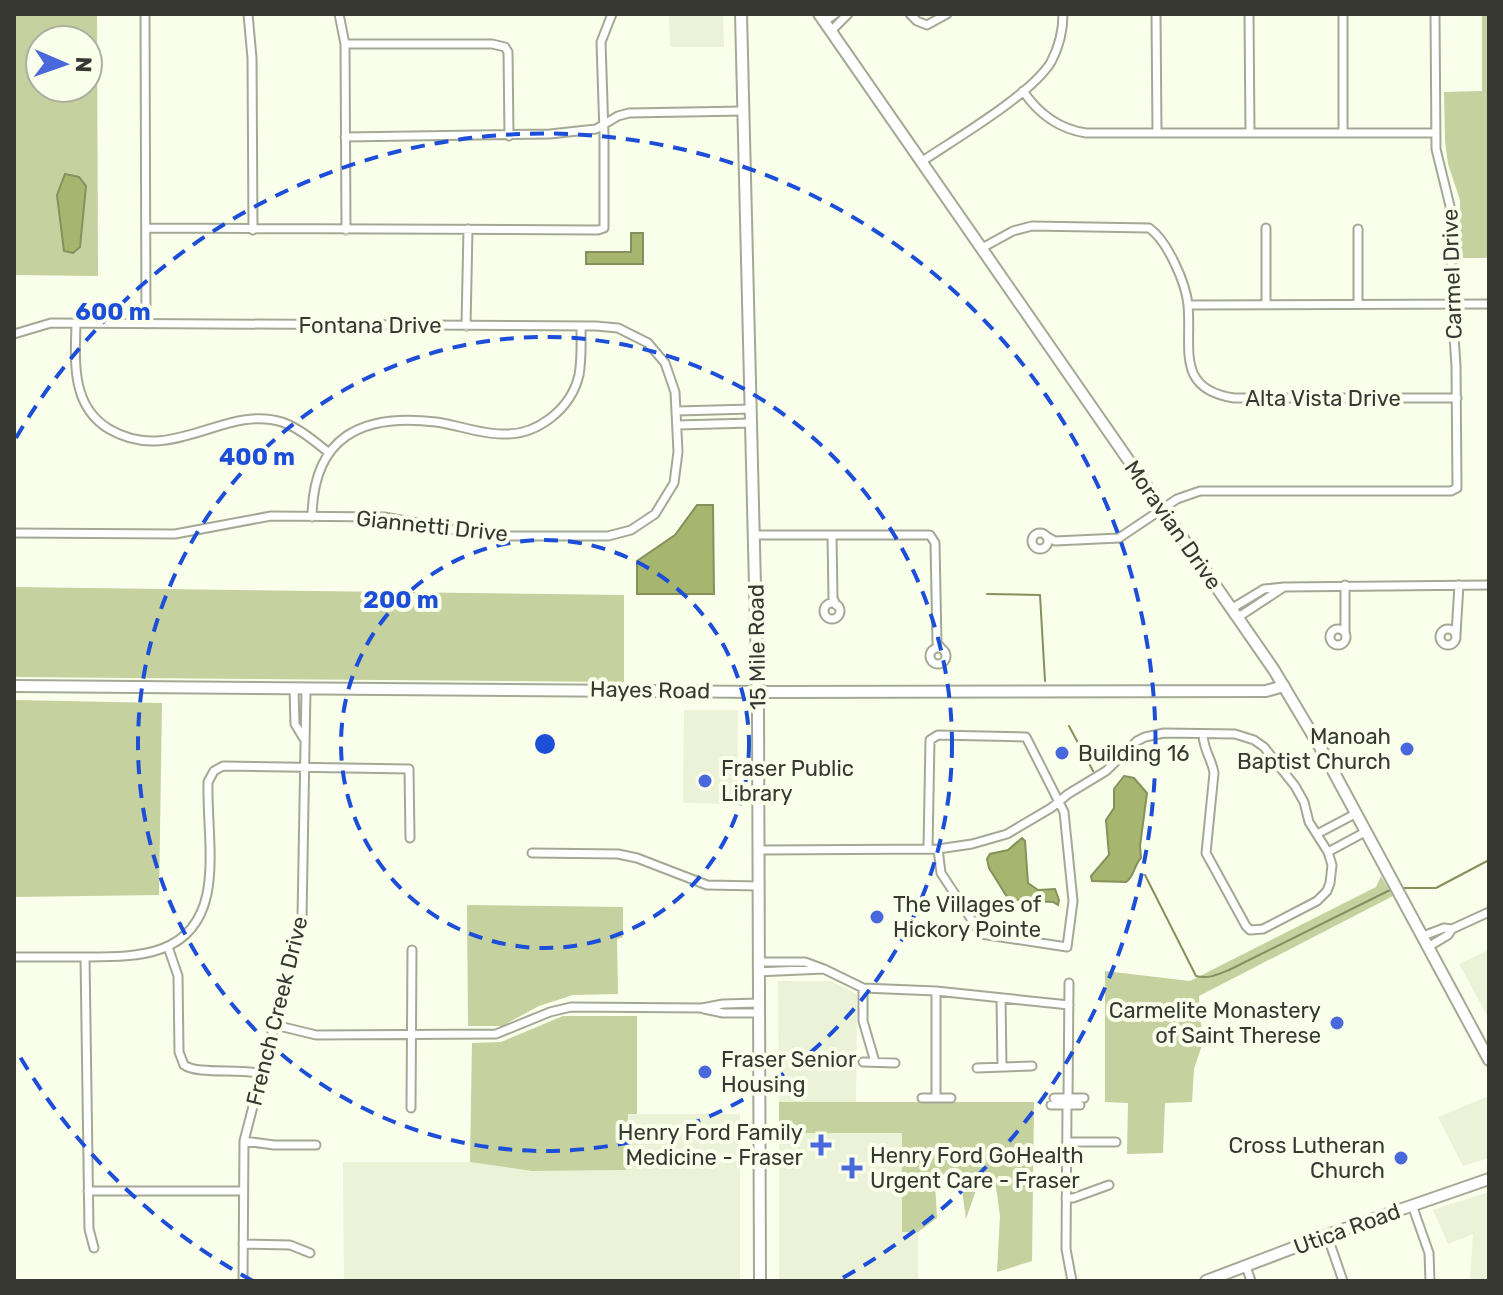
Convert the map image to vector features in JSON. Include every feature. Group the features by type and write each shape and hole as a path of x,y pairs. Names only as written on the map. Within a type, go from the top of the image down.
{"street":[{"path":"145,14 146,324"},
{"path":"248,14 252,58 253,230"},
{"path":"339,14 345,44 346,230"},
{"path":"147,228 604,228 601,42 612,14"},
{"name":"15 Mile Road","path":"741,14 758,692 760,1281"},
{"path":"825,22 835,14"},
{"path":"825,22 848,14"},
{"path":"910,14 927,25 947,14"},
{"path":"921,162 1041,76 1062,35 1063,14"},
{"path":"1156,14 1157,133"},
{"path":"1249,14 1250,133"},
{"path":"1343,14 1343,133"},
{"name":"Carmel Drive","path":"1162,509 1188,494 1200,491 1451,491 1457,488 1450,206 1438,161 1435,133 1435,14"},
{"name":"Moravian Drive","path":"825,22 1284,686 1489,1060"},
{"path":"345,44 492,44 505,47 508,52 509,136"},
{"path":"1023,91 1041,113 1072,130 1086,133 1435,133"},
{"path":"345,137 509,136 596,129 618,116 641,112 744,111"},
{"name":"Alta Vista Drive","path":"982,248 1013,231 1032,226 1149,228 1166,246 1188,305 1189,366 1204,387 1222,396 1457,398"},
{"path":"1266,228 1266,305"},
{"path":"466,326 468,229"},
{"path":"1358,229 1358,304"},
{"path":"1188,305 1489,304"},
{"path":"76,324 75,366 79,390 89,410 102,424 116,432 134,440 159,442 249,420 270,420 296,429 328,452"},
{"name":"Fontana Drive","path":"14,334 36,326 76,324 618,328 648,343 669,369 674,384 677,425"},
{"path":"312,517 314,484 328,452 349,433 380,422 437,422 505,435 536,428 563,407 576,385 581,365 581,326"},
{"path":"677,411 751,409"},
{"path":"677,425 752,423"},
{"name":"Giannetti Drive","path":"14,533 175,534 254,518 312,517 397,518 489,536 608,536 631,530 655,514 674,483 677,425"},
{"path":"1055,541 1037,548 1033,540 1040,534 1055,541 1107,541 1119,538 1162,509"},
{"path":"754,535 933,537 937,647"},
{"path":"832,535 833,603"},
{"path":"1046,536 1046,546"},
{"path":"1342,629 1345,585"},
{"path":"1234,613 1264,589 1345,585 1489,585"},
{"path":"1457,624 1441,632 1442,642 1452,644 1456,635 1457,624 1459,585"},
{"path":"1448,629 1456,635"},
{"name":"Hayes Road","path":"14,686 758,692 1266,691 1284,686"},
{"name":"French Creek Drive","path":"243,1281 244,1141 302,918 304,739 295,724 300,689"},
{"path":"759,850 938,849 972,844 1007,834 1106,771 1145,737 1164,733 1235,734 1264,747 1301,794 1309,822 1328,852 1332,874 1323,896 1263,929 1247,927 1206,853 1214,773 1212,763 1206,757 1203,735"},
{"path":"928,848 930,740 935,736 1026,737 1064,812 1073,901 1067,947 981,934 941,873 938,849"},
{"path":"14,957 134,957 168,947 184,936 204,903 208,883 208,782 214,771 230,766 409,769 410,838"},
{"path":"1317,834 1355,814"},
{"path":"1328,852 1365,832"},
{"path":"532,853 618,854 637,858 707,885 759,886"},
{"path":"1425,941 1444,928 1452,929 1489,912"},
{"path":"168,947 178,976 179,1052 184,1065 195,1071 245,1070 262,1074"},
{"path":"411,1108 412,950"},
{"path":"85,957 89,1229 94,1248"},
{"path":"759,967 805,962 863,988 936,991 1069,1005"},
{"path":"1069,983 1066,1249 1072,1281"},
{"path":"863,988 863,1021 875,1062"},
{"path":"936,991 936,1098"},
{"path":"1001,998 1002,1067"},
{"path":"275,1025 316,1035 503,1033 550,1012 571,1007 702,1008 723,1004 759,1008"},
{"path":"863,1062 895,1063"},
{"path":"977,1068 1032,1066"},
{"path":"922,1098 951,1098"},
{"path":"1053,1102 1082,1102"},
{"path":"244,1141 316,1145"},
{"path":"1067,1142 1116,1142"},
{"name":"Utica Road","path":"1206,1281 1489,1179"},
{"path":"1066,1198 1109,1185"},
{"path":"88,1191 243,1191"},
{"path":"1412,1205 1429,1253 1430,1281"},
{"path":"1327,1235 1343,1281"},
{"path":"243,1244 290,1245 310,1253"},
{"path":"1246,1266 1251,1281"}],"shaded area":[{"path":"14,14 97,14 97,24 24,24 24,104 97,104 98,276 14,275"},
{"path":"669,14 723,14 724,47 670,47"},
{"path":"1482,14 1489,14 1489,258 1460,258 1460,200 1448,164 1444,92 1482,91"},
{"path":"65,174 79,177 86,186 80,247 73,253 64,251 57,195"},
{"path":"631,233 643,233 643,264 586,264 586,252 631,252"},
{"path":"697,505 713,505 714,594 637,594 637,561 675,535"},
{"path":"14,587 624,595 624,682 14,677"},
{"path":"14,700 162,703 159,895 14,897"},
{"path":"684,710 738,710 737,804 683,803"},
{"path":"1124,776 1134,778 1147,793 1141,858 1126,882 1092,881 1091,876 1109,855 1106,820 1114,808 1114,789"},
{"path":"1022,838 1025,841 1028,883 1038,890 1055,889 1058,905 1053,902 1009,900 989,868 987,859 990,854 1008,850"},
{"path":"1381,876 1393,896 1199,996 1204,1039 1194,1069 1192,1102 1165,1103 1163,1153 1127,1154 1128,1103 1105,1102 1105,971 1190,981 1376,887"},
{"path":"467,905 623,907 623,937 617,939 618,994 573,995 539,1006 502,1026 468,1026"},
{"path":"1489,950 1489,1019 1459,964"},
{"path":"778,981 831,981 857,994 856,1102 779,1102"},
{"path":"563,1016 637,1016 637,1114 628,1114 626,1170 532,1171 470,1162 472,1043 501,1042"},
{"path":"1489,1096 1489,1158 1463,1166 1438,1117"},
{"path":"779,1102 1034,1102 1032,1261 997,1272 1000,1216 996,1187 976,1190 966,1219 960,1175 935,1183 937,1218 918,1232 902,1232 902,1133 779,1133"},
{"path":"628,1114 740,1114 740,1281 344,1281 343,1162 470,1162 532,1171 626,1170"},
{"path":"779,1133 902,1133 902,1232 918,1232 918,1281 779,1281"},
{"path":"1489,1192 1489,1281 1470,1281 1473,1234 1448,1244 1433,1210"}],"waterway":[{"path":"987,594 1040,595 1045,681"},
{"path":"1069,726 1093,771"},
{"path":"1402,888 1436,888 1489,860"},
{"path":"1145,875 1196,976 1200,977 1229,970 1390,890"}],"place":[{"name":"Manoah Baptist Church","path":"1407,749"},
{"name":"Building 16","path":"1062,753"},
{"name":"Fraser Public Library","path":"705,781"},
{"name":"The Villages of Hickory Pointe","path":"877,917"},
{"name":"Carmelite Monastery of Saint Therese","path":"1337,1023"},
{"name":"Fraser Senior Housing","path":"705,1072"},
{"name":"Henry Ford Family Medicine - Fraser","path":"821,1145"},
{"name":"Cross Lutheran Church","path":"1401,1158"},
{"name":"Henry Ford GoHealth Urgent Care - Fraser","path":"852,1168"}]}
